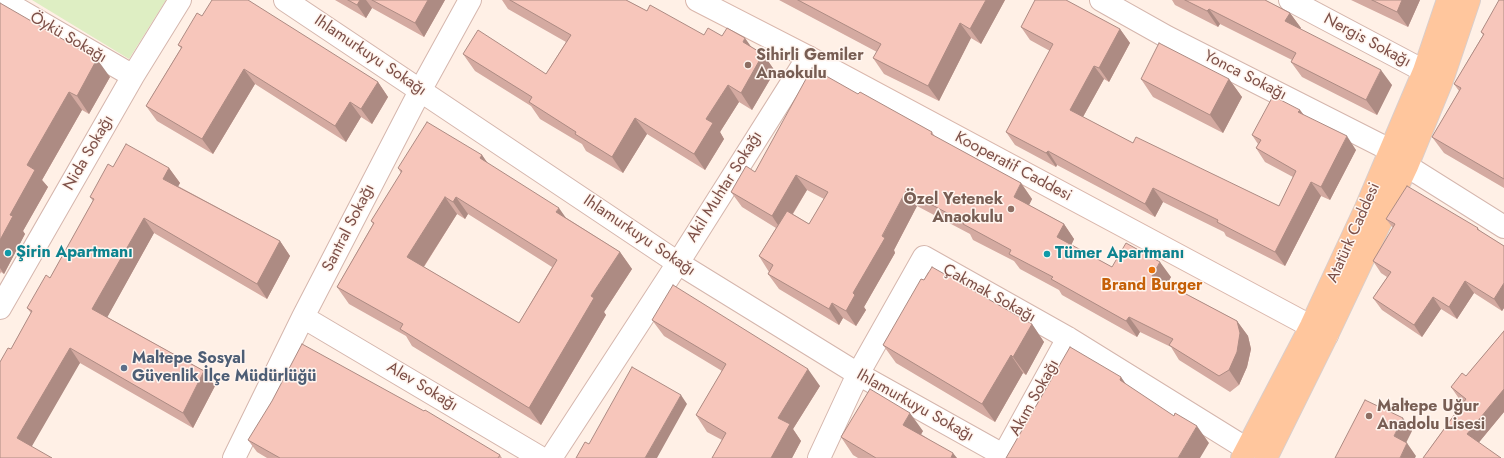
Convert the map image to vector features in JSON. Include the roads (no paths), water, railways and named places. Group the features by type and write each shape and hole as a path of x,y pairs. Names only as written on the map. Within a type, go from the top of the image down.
{"main road":[{"name":"Atatürk Caddesi","path":"1266,458 1319,331 1366,208 1424,71 1448,0"},
{"name":"Atatürk Caddesi","path":"1245,453 1319,331 1407,166 1441,83 1469,0"}],"street":[{"name":"Öykü Sokağı","path":"2,0 133,76"},
{"name":"Nida Sokağı","path":"0,308 133,76 180,0"},
{"name":"Ihlamurkuyu Sokağı","path":"285,0 678,263 858,374 1002,457"},
{"name":"Santral Sokağı","path":"234,458 303,317 420,89 470,0"},
{"name":"Kooperatif Caddesi","path":"697,0 808,57 1319,331"},
{"name":"Yonca Sokağı","path":"1101,0 1167,37 1390,150"},
{"name":"Nergis Sokağı","path":"1290,0 1424,71"},
{"name":"Akil Muhtar Sokağı","path":"551,458 678,263 808,57"},
{"path":"1407,166 1504,227"},
{"name":"Çakmak Sokağı","path":"819,458 858,374 924,257 1068,338 1245,453"},
{"name":"Alev Sokağı","path":"303,317 541,458"},
{"name":"Akım Sokağı","path":"1002,457 1068,338"}],"place":[{"name":"Sihirli Gemiler Anaokulu","path":"748,65"},
{"name":"Özel Yetenek Anaokulu","path":"1011,209"},
{"name":"Şirin Apartmanı","path":"8,253"},
{"name":"Tümer Apartmanı","path":"1047,254"},
{"name":"Brand Burger","path":"1152,270"},
{"name":"Maltepe Sosyal Güvenlik İlçe Müdürlüğü","path":"124,368"},
{"name":"Maltepe Uğur Anadolu Lisesi","path":"1369,416"}]}
